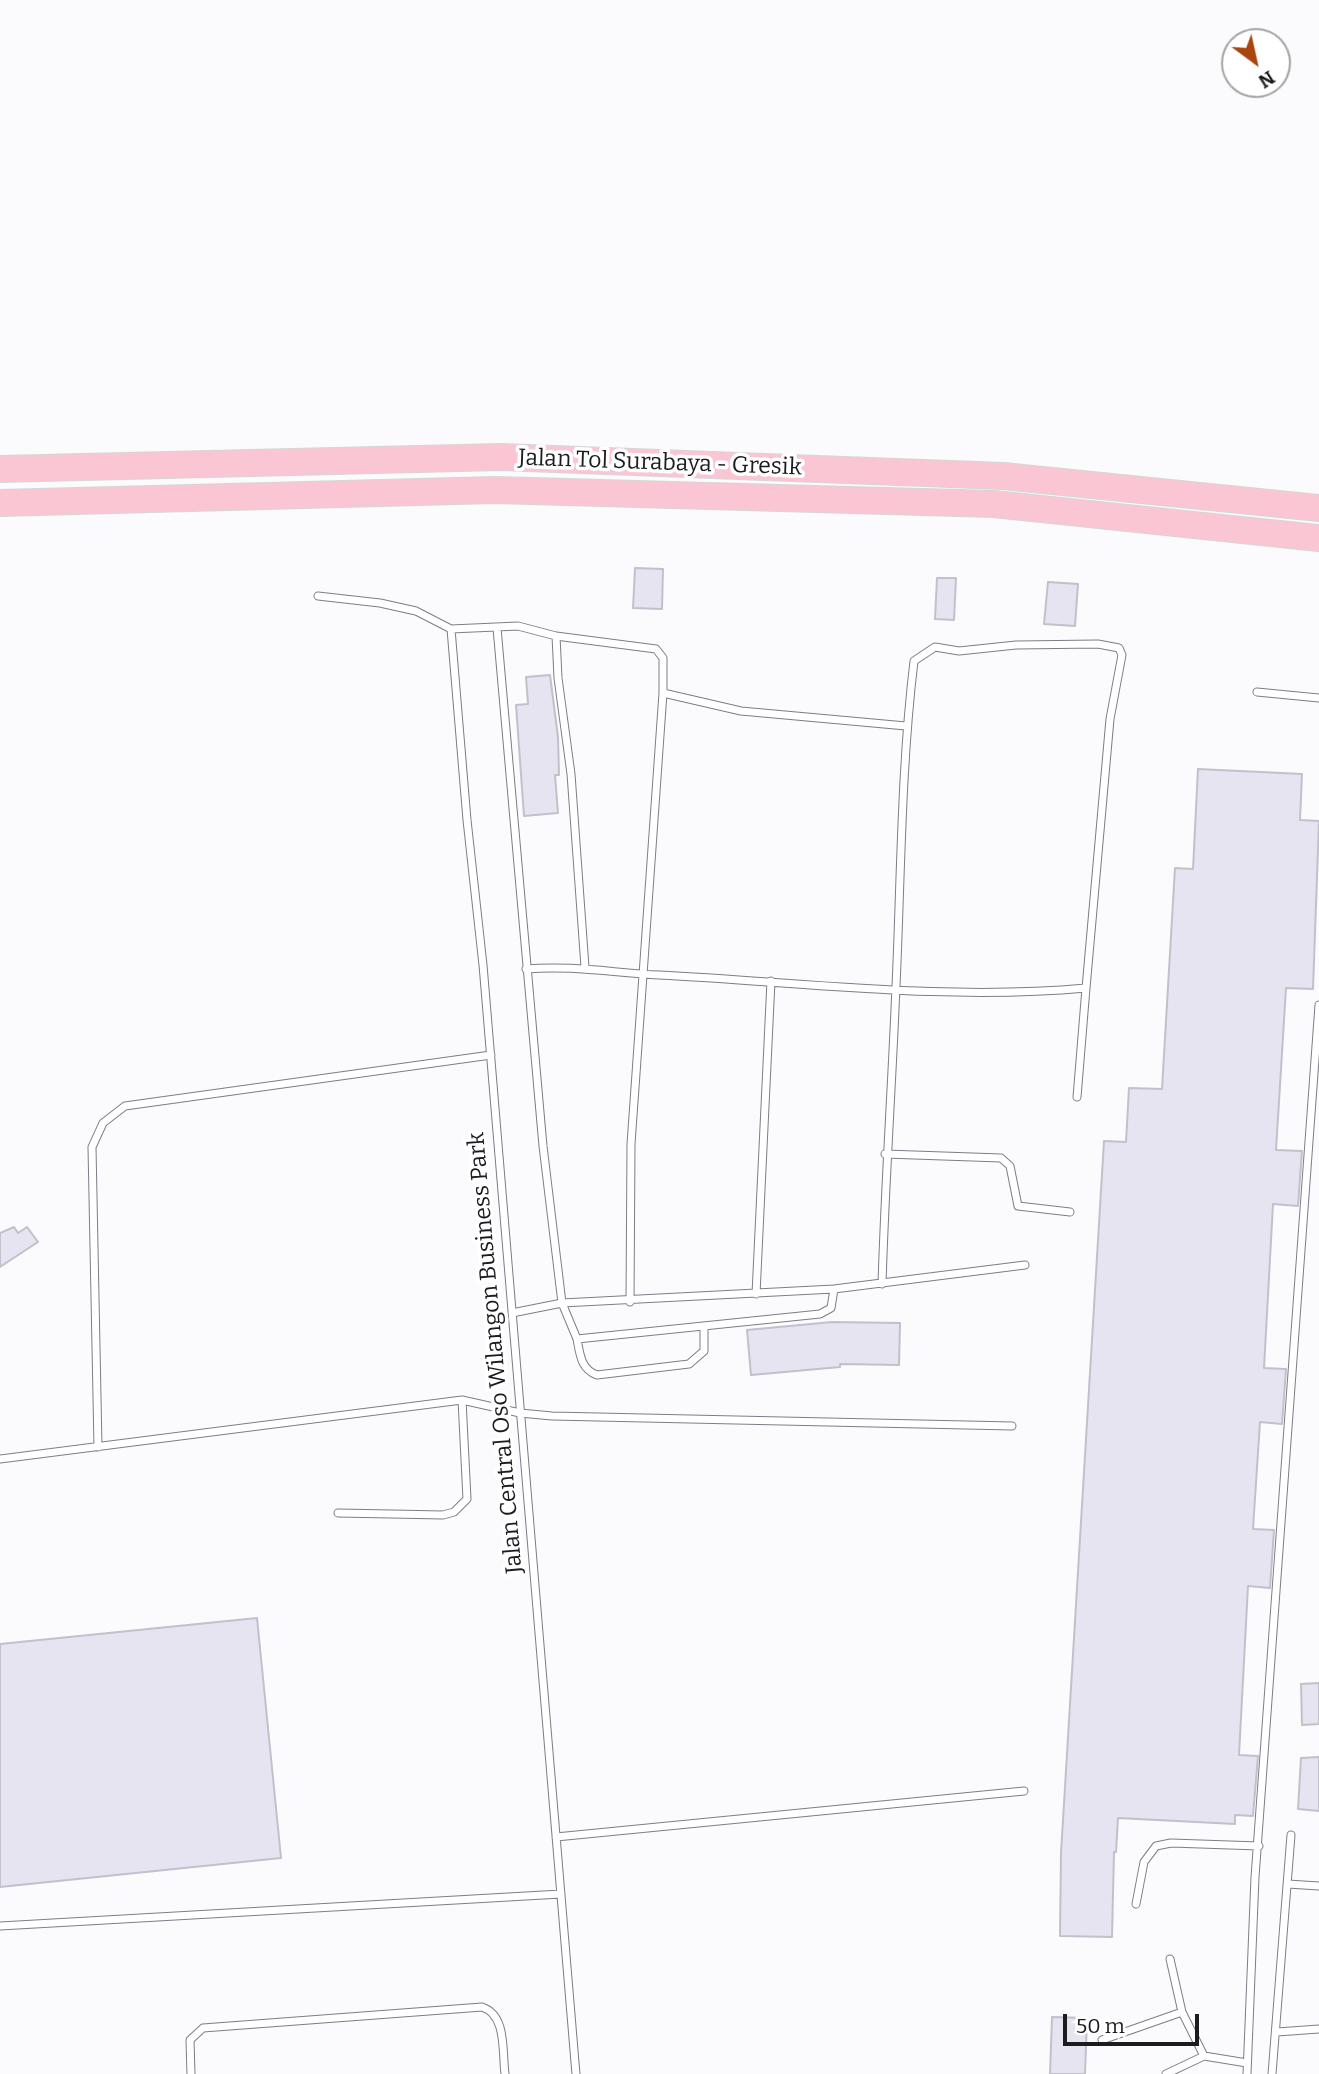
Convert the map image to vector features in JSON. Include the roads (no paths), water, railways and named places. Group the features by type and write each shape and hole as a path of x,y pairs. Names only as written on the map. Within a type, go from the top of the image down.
{"highway":[{"name":"Jalan Tol Surabaya - Gresik","path":"0,469 501,457 1003,476 1319,508"},
{"name":"Jalan Tol Surabaya - Gresik","path":"0,503 495,490 994,504 1319,538"}],"lane":[{"path":"318,596 380,603 416,611 451,629 518,626 556,636 656,649 663,658 663,694 631,1144 630,1302"},
{"path":"497,628 542,1146 562,1303 577,1339 581,1361 590,1372 597,1375 689,1364 704,1352 704,1327"},
{"name":"Jalan Central Oso Wilangon Business Park","path":"451,629 491,1055 576,2074"},
{"path":"556,636 558,678 568,743 584,967"},
{"path":"882,1284 885,1154 896,989 906,726 914,661 934,647 958,652 1016,645 1098,644 1119,648 1122,655 1110,719 1077,1097"},
{"path":"1257,692 1319,698"},
{"path":"663,694 741,710 906,726"},
{"path":"526,969 584,967 642,974 896,989 994,991 1086,988"},
{"path":"756,1294 771,981"},
{"path":"1247,2074 1259,1846 1319,1005"},
{"path":"99,1447 92,1147 103,1123 125,1106 491,1055"},
{"path":"885,1154 1001,1158 1010,1166 1018,1206 1070,1212"},
{"path":"512,1313 562,1303 630,1302 834,1289 1025,1265"},
{"path":"577,1339 820,1314 831,1308 834,1289"},
{"path":"338,1513 443,1515 454,1512 467,1499 463,1400"},
{"path":"0,1459 463,1400 520,1413 1013,1426"},
{"path":"556,1837 1024,1791"},
{"path":"1272,2074 1291,1835"},
{"path":"1136,1904 1144,1862 1156,1846 1171,1843 1259,1846"},
{"path":"1287,1884 1319,1886"},
{"path":"0,1926 562,1894"},
{"path":"1170,1959 1182,2012 1204,2056"},
{"path":"191,2074 190,2040 203,2028 482,2007 492,2011 499,2019 505,2074"},
{"path":"1102,2040 1182,2012"},
{"path":"1277,2032 1319,2029"},
{"path":"1166,2074 1204,2056 1247,2063"}]}
